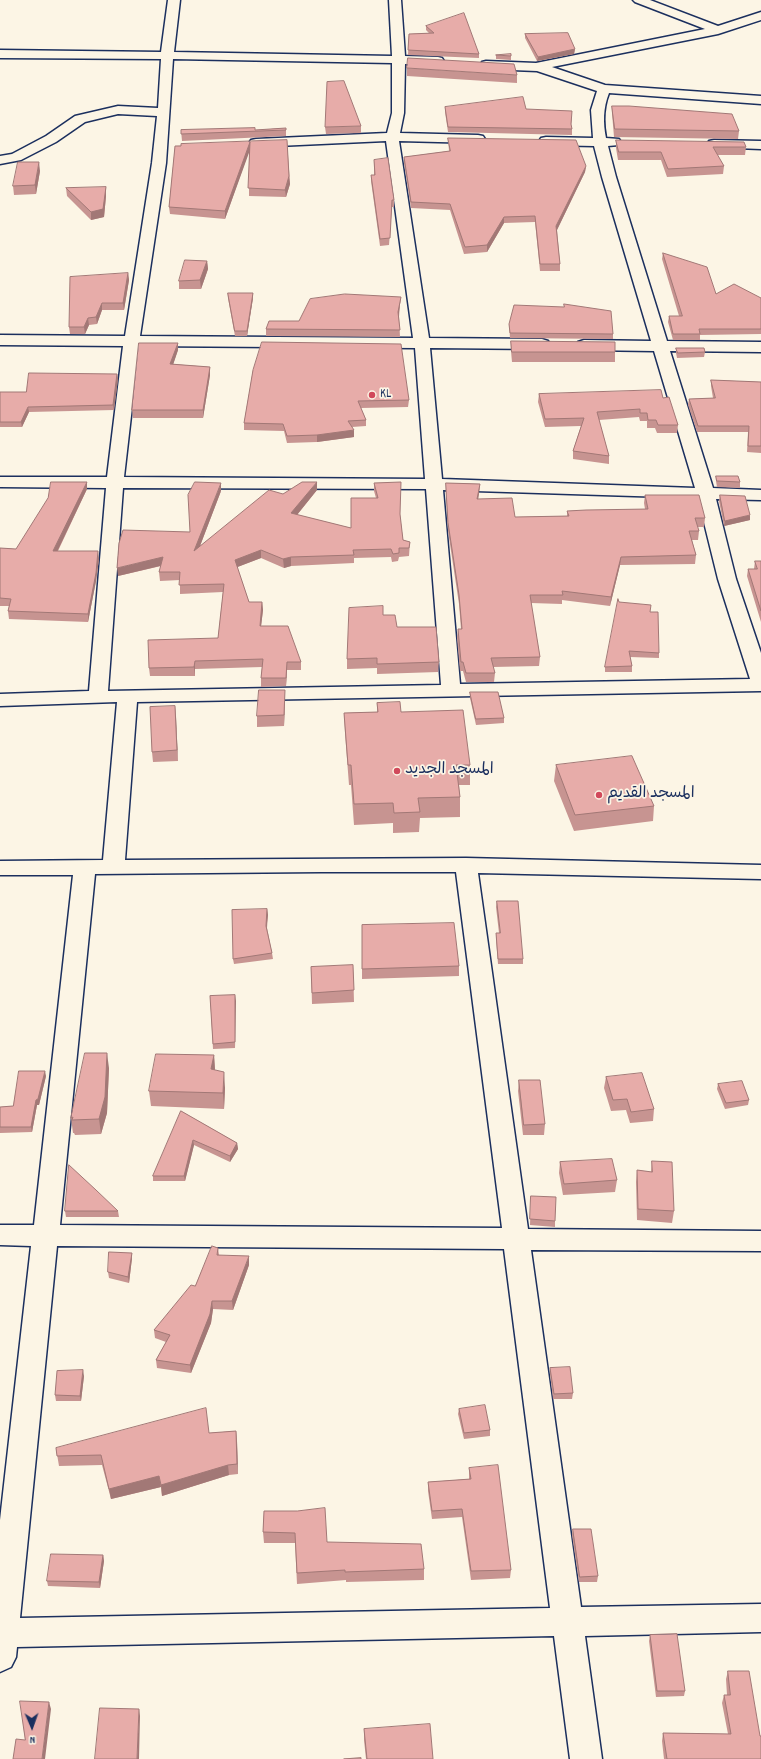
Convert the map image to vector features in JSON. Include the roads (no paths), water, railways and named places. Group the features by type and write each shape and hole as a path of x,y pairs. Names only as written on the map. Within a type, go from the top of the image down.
{"street":[{"path":"98,697 115,482 132,341 168,147 164,112 174,0"},
{"path":"395,0 398,59 398,115 393,137 422,343 451,690"},
{"path":"639,0 718,30"},
{"path":"536,67 718,30 761,16"},
{"path":"0,54 284,56 448,61"},
{"path":"471,63 536,67 604,89 761,100"},
{"path":"0,700 128,696 761,684 727,579 706,494 662,346 609,177 597,126 599,99 604,89"},
{"path":"0,160 16,157 51,139 80,119 118,110 164,112"},
{"path":"246,144 393,137 493,139"},
{"path":"531,140 624,142"},
{"path":"700,144 761,145"},
{"path":"0,340 761,347"},
{"path":"0,482 433,484 761,495"},
{"path":"113,867 128,696"},
{"path":"466,865 586,1759"},
{"path":"0,868 466,865 761,872"},
{"path":"85,868 1,1641 568,1621 761,1618"},
{"path":"0,1235 46,1237 761,1241"}],"place":[{"name":"KL","path":"372,395"},
{"name":"المسجد الجديد","path":"397,771"},
{"name":"المسجد القديم","path":"599,795"}]}
